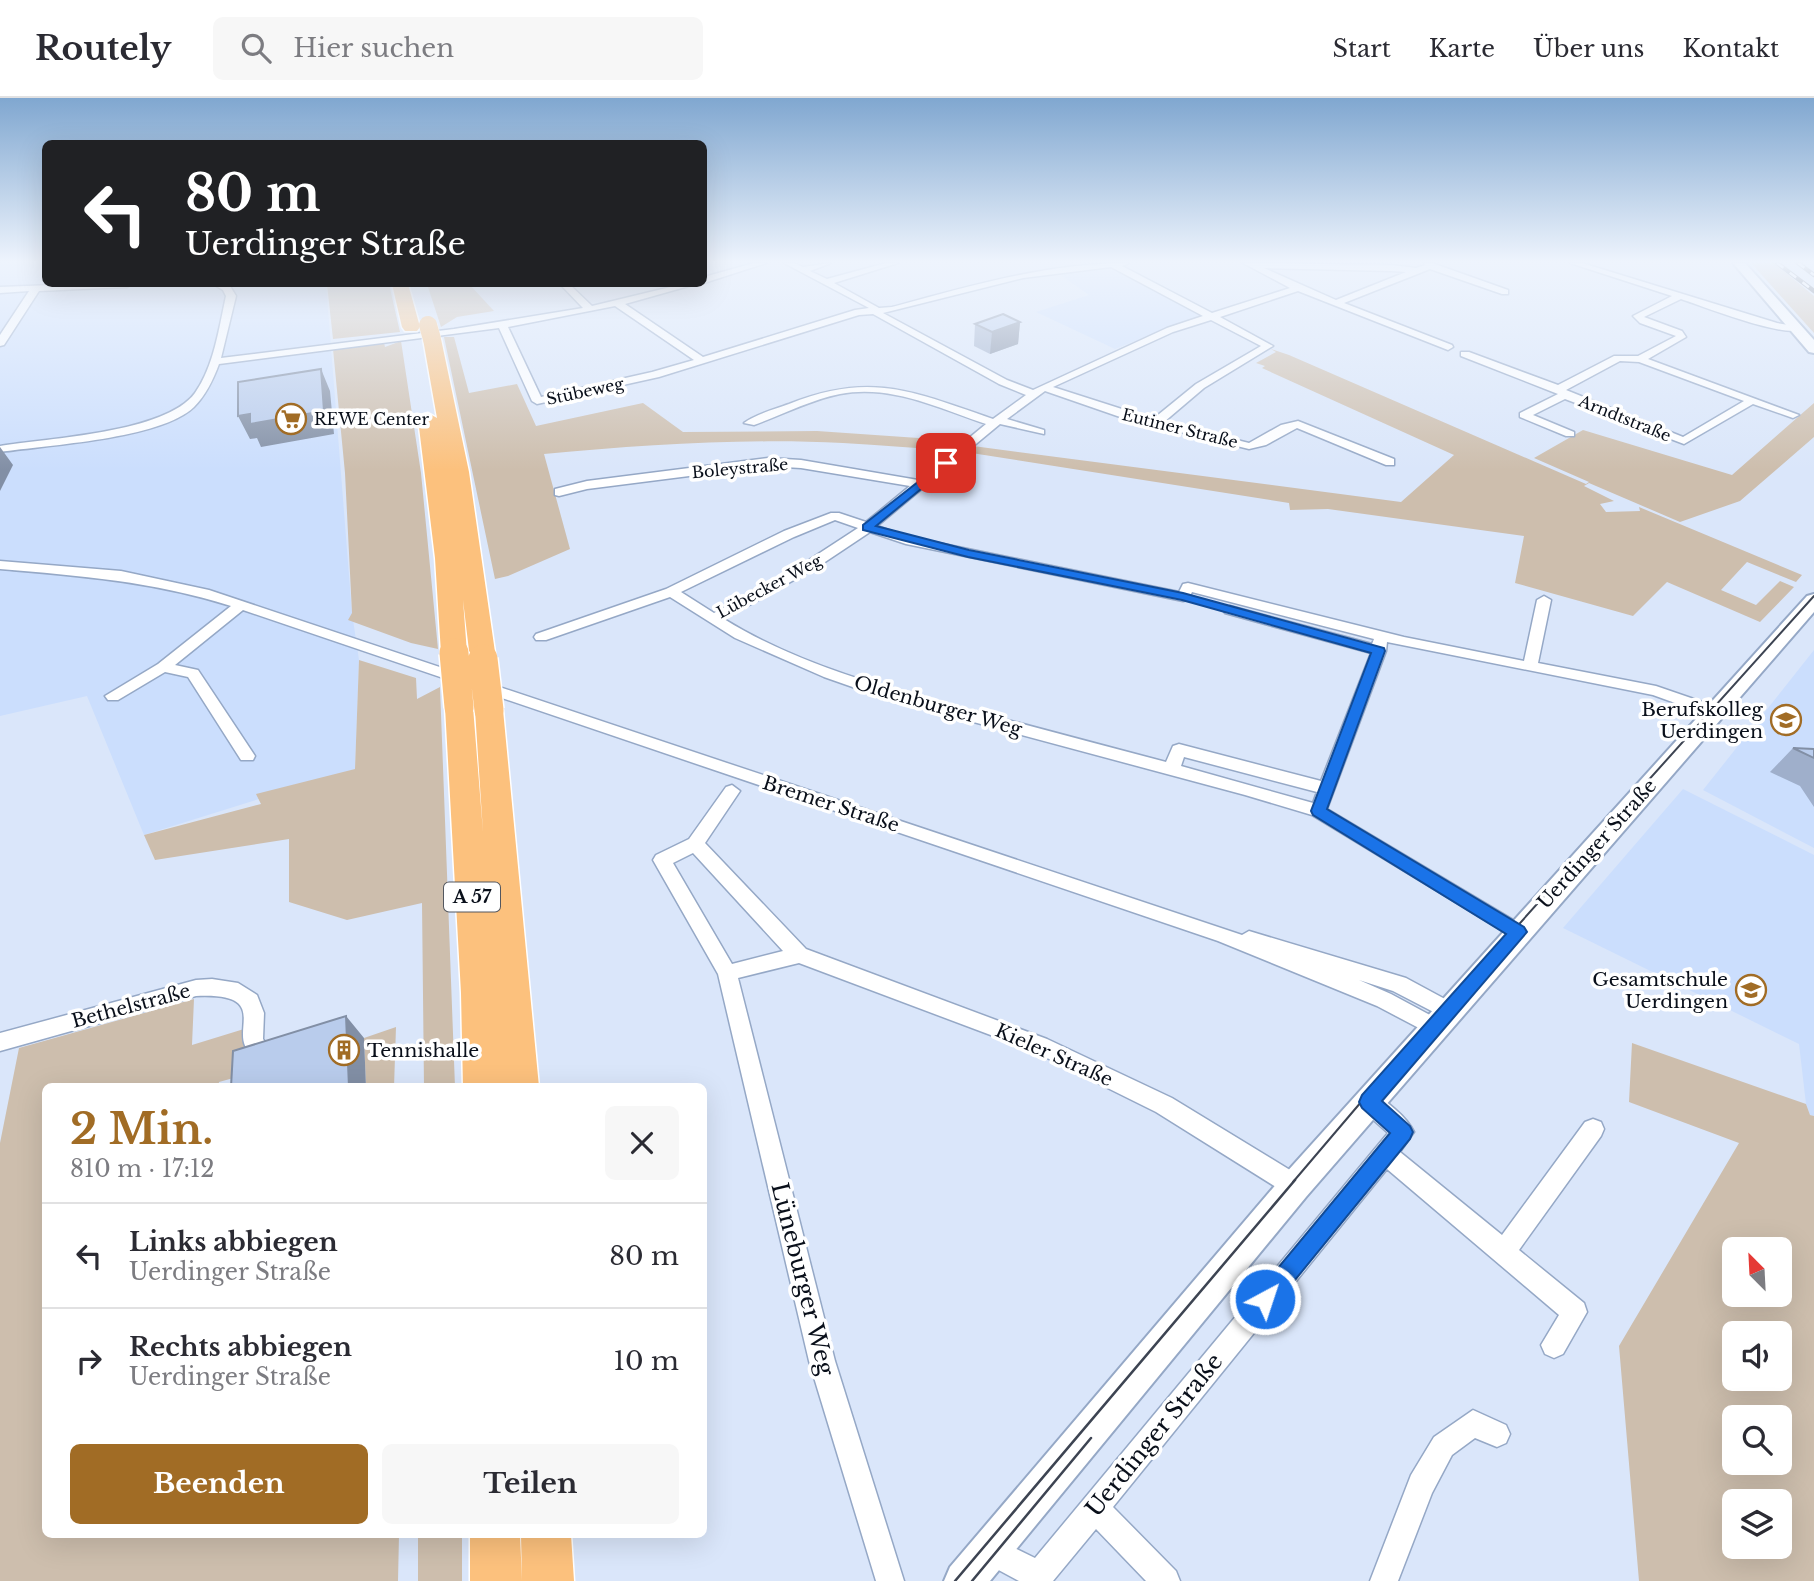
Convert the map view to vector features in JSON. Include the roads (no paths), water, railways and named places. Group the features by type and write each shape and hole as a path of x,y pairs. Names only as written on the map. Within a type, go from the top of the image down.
{"highway":[{"name":"A 57","path":"421,333 483,659 474,709 482,1083"},
{"name":"A 57","path":"445,462 446,662 474,709 520,1083"},
{"path":"495,1538 496,1581"},
{"path":"546,1538 548,1581"}],"street":[{"path":"0,449 114,433 158,422 191,404 200,393 214,362 222,332"},
{"path":"214,362 446,332"},
{"name":"Stübeweg","path":"505,332 537,401 609,387 794,332"},
{"path":"660,332 703,361"},
{"path":"910,332 1003,382 1033,394"},
{"name":"Lübecker Weg","path":"671,592 713,619 814,563 867,528 996,421 1044,387 1117,352 1168,332"},
{"path":"1155,423 1200,386 1268,346 1241,332"},
{"path":"1410,332 1448,347"},
{"path":"1640,359 1682,335 1674,332"},
{"path":"1800,332 1814,349"},
{"name":"Arndtstraße","path":"1465,354 1684,441 1751,401"},
{"path":"1562,392 1618,358 1640,359 1793,415"},
{"name":"Eutiner Straße","path":"1044,387 1088,404 1249,446 1258,446 1289,425 1298,424 1385,465 1403,454"},
{"path":"750,423 838,391 866,388 893,391 1040,432"},
{"name":"Arndtstraße","path":"1562,392 1524,415 1570,434"},
{"name":"Boleystraße","path":"559,492 587,485 768,462 801,464 920,484"},
{"name":"Lübecker Weg","path":"541,637 671,592 826,518 839,517 867,528"},
{"path":"867,528 968,554 1183,597 1379,644 1530,666 1656,691 1714,712"},
{"name":"Bremer Straße","path":"0,565 121,575 204,593 446,662 1225,936 1258,952 1442,1019"},
{"path":"1530,666 1544,600"},
{"name":"Uerdinger Straße","path":"964,1581 1295,1186 1814,600"},
{"path":"113,696 163,667 241,605"},
{"name":"Oldenburger Weg","path":"713,619 773,651 829,674 889,694 1318,811 1518,932"},
{"path":"1318,811 1379,644"},
{"path":"163,667 193,673 247,756"},
{"path":"1171,770 1179,750 1328,789"},
{"path":"732,791 695,844 662,860 727,973 799,955"},
{"name":"Kieler Straße","path":"695,844 799,955 1040,1045 1164,1105 1295,1186"},
{"name":"Lüneburger Weg","path":"727,973 822,1361 890,1581"},
{"name":"Bethelstraße","path":"0,1042 196,988 217,986 233,989 253,1007 253,1043 260,1049"},
{"name":"Uerdinger Straße","path":"990,1550 1039,1576 1403,1132 1369,1102"},
{"path":"1503,1253 1593,1129"},
{"path":"1385,1154 1458,1211 1503,1253 1575,1312 1554,1345"},
{"path":"1384,1581 1420,1485 1443,1446 1474,1423 1497,1434"},
{"path":"1094,1507 1166,1581"}],"tram line":[{"path":"1293,1182 1396,1061 1814,596"},
{"path":"1373,1104 1426,1043"},
{"path":"955,1581 1295,1180"},
{"path":"972,1581 1091,1438"}],"place":[{"name":"REWE Center","path":"291,419"},
{"name":"Berufskolleg Uerdingen","path":"1786,720"},
{"name":"Gesamtschule Uerdingen","path":"1751,990"},
{"name":"Tennishalle","path":"344,1050"}]}
